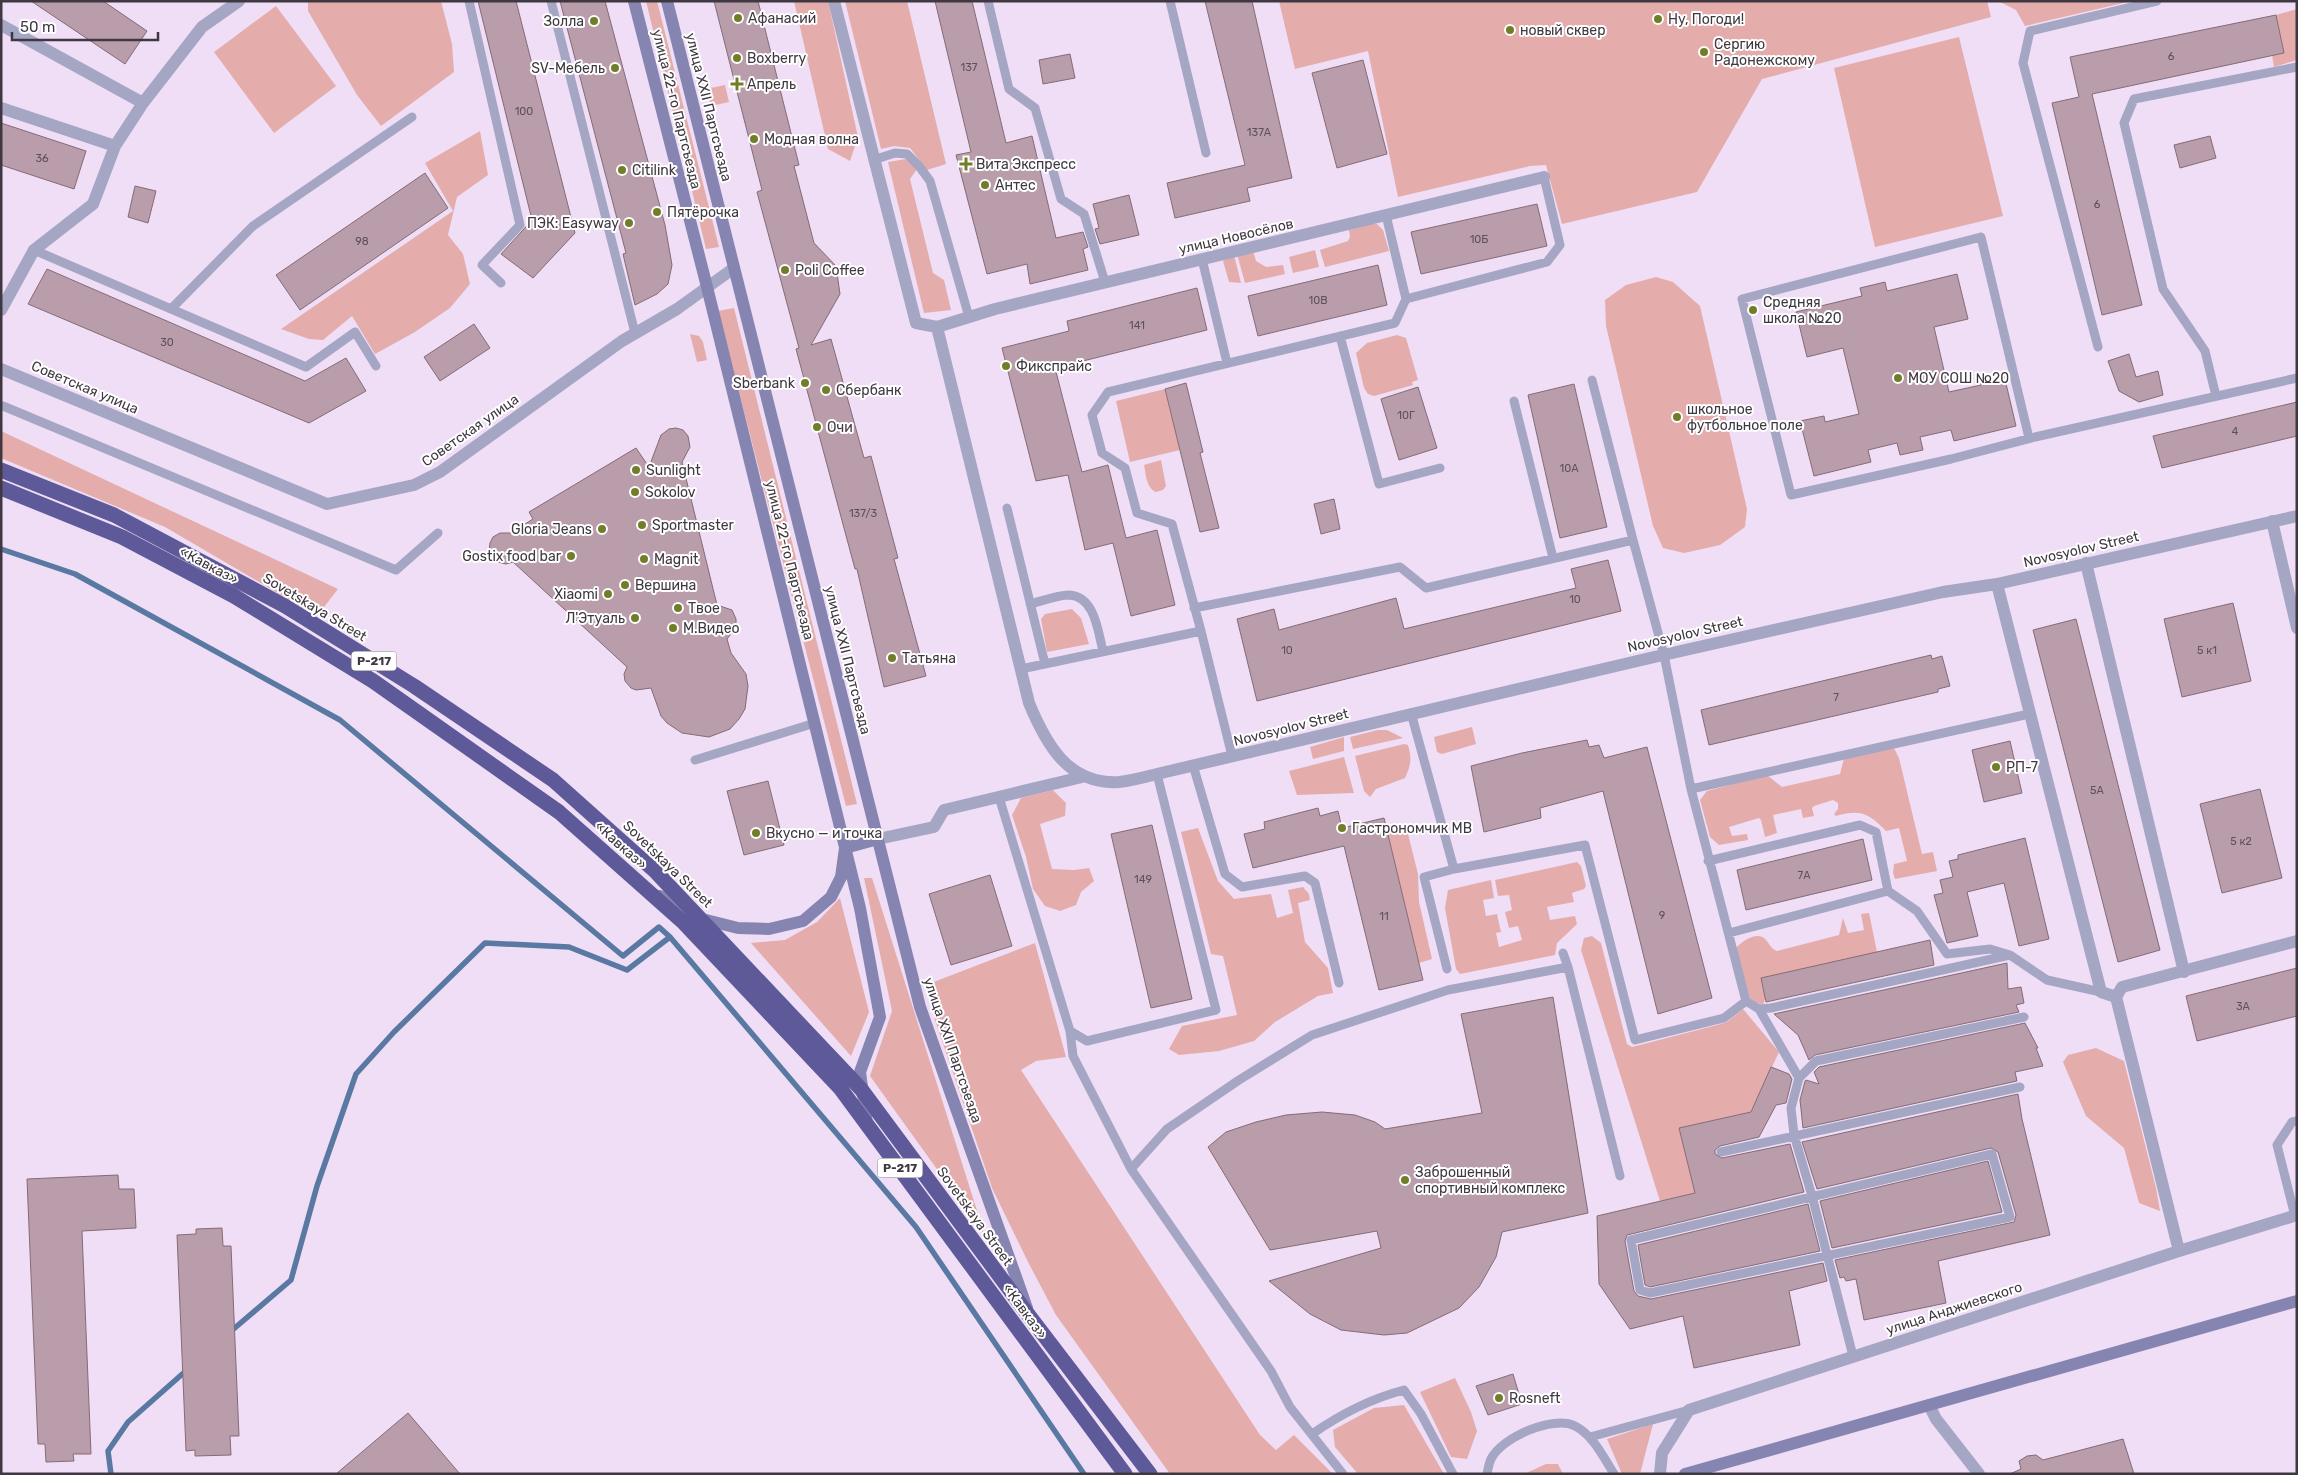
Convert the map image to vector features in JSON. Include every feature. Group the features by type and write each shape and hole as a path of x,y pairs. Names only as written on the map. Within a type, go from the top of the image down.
{"highway":[{"name":"Sovetskaya Street","path":"1,470 114,515 285,606 414,686 553,780 656,872 861,1089 1030,1317 1150,1474"},
{"name":"«Кавказ»","path":"1,488 122,537 234,596 373,681 559,812 684,923 840,1088 867,1127 929,1206 1125,1474"}],"main road":[{"name":"улица 22-го Партсъезда","path":"634,1 707,287 860,908 880,1017 860,1072 867,1127"},
{"name":"улица XXII Партсъезда","path":"667,1 920,1007 1030,1317"},
{"path":"645,888 702,919 738,928 769,929 803,921 831,897 841,877 844,848 878,840"},
{"path":"1685,1474 2297,1301"}],"street":[{"path":"1,310 34,250 93,204 114,146 143,103 202,27 239,1"},
{"path":"834,1 916,323 937,328 1029,703 1046,739 1060,759 1082,777"},
{"path":"1,25 143,103"},
{"path":"1,108 114,146"},
{"name":"улица Новосёлов","path":"937,328 995,309 1544,177"},
{"name":"Советская улица","path":"1,369 327,504 414,485 440,472 635,333 676,309 734,268"},
{"name":"Novosyolov Street","path":"1082,777 1119,782 1157,774 1664,655 1943,592 1997,584 2297,516"},
{"path":"2272,521 2297,628"},
{"path":"2086,563 2184,972"},
{"path":"1997,584 2101,992 2116,997"},
{"path":"878,840 934,827 944,810 1082,777"},
{"path":"2179,1251 2116,997 2122,987 2297,941"},
{"name":"улица Анджиевского","path":"1689,1410 2179,1251 2296,1216"},
{"path":"1929,1405 1936,1419 1979,1474"},
{"path":"1660,1474 1662,1452 1689,1410"}],"lane":[{"path":"469,1 520,225 482,265 502,283"},
{"path":"551,1 635,333"},
{"path":"988,1 1009,89 1035,108 1061,199 1084,214 1105,282"},
{"path":"1170,1 1206,153"},
{"path":"2098,347 2023,63 2030,30 2157,1"},
{"path":"2216,396 2205,351 2162,289 2124,123 2134,99 2297,67"},
{"path":"171,309 254,226 412,117"},
{"path":"873,160 895,154 907,154 930,181 969,317"},
{"path":"1406,299 1547,262 1560,244 1544,177"},
{"path":"1232,756 1172,524 1137,513 1125,468 1102,454 1092,415 1108,392 1395,323 1406,299 1386,215"},
{"path":"2029,438 1981,238 1742,299 1791,496 1951,459 2029,438 2297,378"},
{"path":"34,250 306,367 355,332 376,366"},
{"path":"1202,259 1227,363"},
{"path":"1340,336 1379,484 1440,468"},
{"path":"1592,380 1664,655 1691,789 1708,861 1746,1001 1759,1009 1799,1078"},
{"path":"1514,401 1553,558"},
{"path":"3,406 396,570 438,533"},
{"path":"1007,508 1045,664"},
{"path":"1194,608 1400,567 1426,588 1633,540"},
{"path":"1030,604 1069,595 1084,601 1092,611 1103,651"},
{"path":"1021,669 1201,631"},
{"path":"1411,713 1454,869"},
{"path":"1691,789 2029,714"},
{"path":"695,760 815,723"},
{"path":"1193,765 1225,874 1242,887 1305,876 1315,883 1339,983"},
{"path":"1070,1031 1087,1041 1216,1010 1157,774"},
{"path":"999,797 1070,1031 1073,1056 1131,1169 1271,1371 1290,1407 1343,1474"},
{"path":"1708,861 1860,824 1876,832 1888,891 1917,911 1946,954 1990,949 2010,955 2047,980 2101,992"},
{"path":"1447,969 1424,877 1454,869 1585,846 1635,1040 1724,1018 1746,1001"},
{"path":"1729,933 1888,891"},
{"path":"1563,954 1620,1176"},
{"path":"1759,1009 1771,1008 2010,955"},
{"path":"1131,1169 1167,1129 1239,1080 1312,1035 1448,990 1568,968"},
{"path":"1853,1356 1812,1196 1794,1135 1791,1108 1799,1078 1816,1061 2024,1017"},
{"path":"1721,1152 2020,1087"},
{"path":"2296,1216 2277,1145 2292,1122 2297,1121"},
{"path":"1992,1154 2010,1217 1650,1293 1640,1290 1631,1240 1812,1196 1992,1154"},
{"path":"1312,1434 1340,1415 1380,1396 1404,1390 1421,1414 1453,1474"},
{"path":"1590,1437 1689,1410"},
{"path":"1487,1474 1491,1458 1508,1439 1548,1423 1575,1425 1590,1437 1614,1474"}],"shaded area":[{"path":"308,1 441,1 452,44 454,72 381,126 357,95 308,11"},
{"path":"646,1 657,1 719,247 706,249"},
{"path":"794,1 828,1 858,137 850,161 828,149"},
{"path":"845,1 907,1 946,164 927,170 910,148 894,146 881,149"},
{"path":"1279,1 1987,1 1991,17 1762,79 1697,192 1562,224 1546,165 1530,166 1398,197 1368,51 1295,69"},
{"path":"1998,1 2132,1 2025,26 2016,10"},
{"path":"276,6 336,86 274,133 214,52"},
{"path":"2297,9 2297,60 2274,67 2272,55 2284,53 2276,15"},
{"path":"1959,37 2003,216 1875,247 1834,68"},
{"path":"725,85 729,102 711,106 706,89"},
{"path":"480,131 488,175 457,197 448,235 463,254 470,284 450,308 415,332 375,354 352,316 323,340 309,339 281,329 453,211 425,163"},
{"path":"906,159 917,169 910,179 933,273 944,280 951,310 924,313 888,162"},
{"path":"1377,224 1383,230 1389,251 1325,267 1320,250 1348,241 1350,237 1349,230"},
{"path":"1315,250 1319,267 1293,273 1289,257"},
{"path":"1253,251 1256,261 1266,267 1283,265 1285,274 1245,283 1237,254"},
{"path":"1234,255 1241,283 1229,282 1223,261"},
{"name":"школьное футбольное поле","path":"1656,277 1673,282 1700,306 1747,509 1745,527 1720,545 1684,553 1663,548 1653,526 1606,326 1605,300 1626,285"},
{"path":"734,308 857,804 846,806 718,311"},
{"path":"690,334 699,336 703,342 707,360 697,362"},
{"path":"1397,335 1406,338 1418,380 1412,382 1413,385 1374,396 1368,394 1364,388 1356,353 1367,343"},
{"path":"1165,389 1180,450 1130,462 1116,401"},
{"path":"1,431 338,589 317,616 165,527 1,458"},
{"path":"1161,460 1166,486 1163,490 1156,492 1148,484 1144,465"},
{"path":"1072,609 1081,618 1089,644 1047,652 1041,619 1045,614"},
{"path":"1472,727 1476,744 1442,754 1437,752 1434,737"},
{"path":"1378,730 1387,730 1403,738 1353,749 1350,737"},
{"path":"1344,737 1344,751 1313,759 1310,747"},
{"path":"1404,744 1408,745 1410,754 1410,765 1405,778 1376,789 1370,797 1364,791 1355,756"},
{"path":"1894,748 1899,758 1922,854 1933,852 1937,871 1895,879 1893,873 1894,864 1907,861 1899,828 1886,831 1864,814 1852,813 1836,816 1834,814 1838,809 1838,803 1833,800 1814,806 1812,808 1814,816 1803,818 1801,809 1773,815 1777,833 1765,837 1759,818 1729,827 1732,836 1747,834 1748,840 1719,845 1710,837 1700,800 1707,791 1767,775 1782,787 1840,774 1844,758"},
{"path":"1344,757 1354,793 1297,795 1289,771"},
{"path":"1053,790 1066,803 1065,816 1040,824 1052,869 1074,870 1089,868 1094,881 1081,892 1076,905 1060,911 1045,906 1033,889 1026,857 1012,815 1021,798"},
{"path":"1406,826 1418,874 1419,902 1432,959 1419,963 1387,830"},
{"path":"1198,828 1218,881 1234,899 1271,894 1277,918 1293,913 1288,890 1303,887 1309,894 1310,900 1298,903 1305,942 1328,968 1333,993 1318,996 1275,1022 1254,1041 1219,1051 1179,1055 1169,1049 1182,1026 1237,1015 1223,956 1211,954 1181,832"},
{"path":"1577,862 1581,866 1586,886 1584,889 1572,893 1574,902 1547,907 1550,920 1575,916 1577,924 1557,943 1555,955 1460,974 1456,969 1445,908 1448,890 1491,880 1494,898 1483,900 1486,916 1497,914 1501,932 1496,933 1499,947 1522,940 1518,926 1509,928 1505,912 1512,910 1509,895 1498,896 1495,880"},
{"path":"864,878 872,878 985,1236 870,1076 892,1011"},
{"path":"840,898 869,1012 851,1056 751,943 785,940 817,922"},
{"path":"1869,913 1877,952 1765,999 1763,1005 1750,998 1736,948 1742,943 1754,936 1758,936 1765,939 1777,951 1839,935 1843,918 1848,933 1864,930 1861,914"},
{"path":"1592,936 1601,943 1627,1044 1632,1047 1727,1022 1743,1009 1779,1052 1751,1112 1679,1128 1695,1193 1660,1201 1581,950 1584,938"},
{"path":"1035,943 1066,1057 1036,1061 1021,1070 1260,1435 1276,1450 1294,1435 1333,1474 1170,1474 1056,1315 992,1188 935,1020 926,985"},
{"path":"2096,1048 2124,1061 2160,1211 2139,1203 2124,1148 2086,1116 2063,1062 2068,1055"},
{"path":"1455,1378 1471,1412 1477,1431 1467,1459 1451,1457 1420,1392"},
{"path":"1404,1405 1444,1474 1358,1474 1335,1447 1333,1430 1374,1408"},
{"path":"1653,1424 1640,1474 1622,1474 1607,1439"},
{"path":"1546,1464 1558,1464 1563,1474 1524,1474"}],"building":[{"path":"31,1 103,1 147,31 125,64"},
{"path":"478,1 516,1 575,233 533,278 501,254 532,220"},
{"path":"560,1 605,1 665,225 672,265 668,284 657,294 635,305 623,254 626,253"},
{"path":"714,1 758,1 799,165 794,166 814,243 836,266 840,294 811,345 831,339 864,458 871,456 898,558 894,559 926,676 884,687 857,569 855,569 796,349 799,348 757,192 762,190"},
{"path":"935,1 972,1 1006,143 1032,136 1056,238 1083,232 1088,247 1083,249 1088,270 1030,284 1027,264 987,274 956,155 971,152"},
{"path":"1205,1 1252,1 1292,178 1247,188 1250,201 1175,218 1167,183 1245,165"},
{"path":"2276,15 2284,53 2092,94 2142,305 2102,315 2052,103 2079,97 2070,57"},
{"path":"1070,54 1075,78 1043,84 1039,60"},
{"path":"1363,60 1387,154 1337,168 1312,73"},
{"path":"1,123 86,151 74,189 1,165"},
{"path":"2210,136 2216,158 2180,168 2174,145"},
{"path":"425,173 448,208 300,310 276,275"},
{"path":"135,186 156,191 148,223 128,217"},
{"path":"1129,195 1139,235 1100,244 1095,229 1099,228 1093,204"},
{"path":"1537,204 1547,246 1421,274 1411,232"},
{"path":"1378,265 1387,305 1258,336 1248,296"},
{"path":"47,269 305,381 346,358 366,391 309,423 28,304"},
{"name":"МОУ СОШ №20","path":"1957,274 1968,319 1934,327 1949,392 1981,385 1980,380 2004,375 2016,426 1954,441 1951,430 1920,437 1923,450 1900,455 1897,443 1868,450 1871,462 1814,476 1800,421 1824,416 1825,422 1859,414 1843,348 1807,357 1796,312 1862,296 1860,288 1885,282 1887,291"},
{"path":"1197,288 1207,330 1055,368 1082,472 1108,465 1126,538 1157,530 1175,605 1131,616 1113,543 1085,550 1068,475 1036,481 1002,348 1069,331 1067,321"},
{"path":"474,324 490,348 440,381 424,357"},
{"path":"2129,354 2136,377 2158,371 2163,395 2139,402 2119,391 2108,361"},
{"path":"1186,383 1203,452 1200,453 1219,528 1200,532 1165,389"},
{"path":"1574,384 1607,527 1560,538 1528,395"},
{"path":"1418,387 1437,448 1399,460 1381,399"},
{"path":"2297,402 2297,436 2162,468 2153,436"},
{"name":"Вершина","path":"669,429 683,430 688,436 690,447 682,462 717,605 732,610 736,619 736,627 727,639 731,653 746,674 748,686 745,709 739,719 730,729 709,737 682,733 667,723 661,716 651,688 636,690 631,688 625,681 624,674 627,667 513,562 506,564 498,562 492,558 489,551 493,537 500,533 511,533 533,519 529,512 636,448 649,467 661,435"},
{"path":"1334,499 1340,529 1321,534 1314,504"},
{"path":"1608,560 1621,611 1257,701 1237,619 1274,609 1279,630 1396,598 1404,629 1576,588 1571,569"},
{"path":"2233,603 2251,681 2182,697 2164,619"},
{"path":"2076,619 2160,950 2118,962 2033,630"},
{"path":"1931,655 1932,659 1942,656 1950,686 1938,689 1938,692 1709,745 1701,710"},
{"path":"1587,740 1589,747 1599,745 1604,758 1647,747 1712,998 1658,1014 1603,791 1540,808 1541,818 1484,832 1471,766 1522,753"},
{"name":"РП-7","path":"2010,741 2022,793 1984,802 1972,750"},
{"path":"768,781 784,845 744,855 727,791"},
{"path":"2260,789 2282,878 2222,893 2200,804"},
{"path":"1318,808 1320,816 1338,811 1342,828 1384,818 1423,980 1379,990 1344,846 1253,868 1244,834 1265,829 1264,822"},
{"path":"1152,825 1192,999 1151,1008 1111,834"},
{"path":"2025,838 2049,939 2019,946 2004,883 1967,892 1978,936 1947,943 1934,895 1943,893 1940,880 1953,877 1949,861 1958,859 1958,855"},
{"path":"1863,839 1872,880 1746,910 1737,870"},
{"path":"990,875 1012,946 951,965 929,894"},
{"path":"1930,940 1934,965 1766,1002 1761,978"},
{"path":"2007,963 2008,989 2021,987 2024,1003 2016,1005 2019,1012 1815,1055 1809,1060 1798,1035 1774,1014"},
{"path":"2297,968 2297,1016 2197,1041 2186,996"},
{"name":"Заброшенный спортивный комплекс","path":"1553,997 1588,1213 1502,1232 1496,1257 1479,1287 1459,1308 1407,1333 1384,1335 1341,1330 1310,1314 1269,1281 1381,1248 1377,1231 1270,1250 1208,1147 1226,1132 1286,1115 1322,1112 1355,1115 1375,1122 1385,1129 1482,1113 1461,1014"},
{"path":"2025,1023 2038,1048 2036,1048 2043,1066 2015,1072 2017,1081 1803,1128 1800,1100 1806,1080 1819,1084 1814,1072 1819,1067"},
{"path":"1771,1067 1789,1074 1792,1079 1786,1103 1776,1105 1759,1137 1720,1146 1715,1150 1715,1154 1722,1158 1790,1144 1804,1192 1627,1235 1625,1241 1634,1291 1638,1296 1651,1299 1823,1263 1827,1281 1789,1291 1800,1345 1694,1368 1683,1316 1630,1329 1599,1284 1597,1216 1695,1193 1679,1128 1751,1112"},
{"path":"2018,1094 2022,1119 2050,1235 1938,1261 1946,1303 1864,1320 1856,1279 1846,1281 1844,1277 1840,1278 1835,1260 2014,1222 2016,1215 1998,1152 1991,1148 1817,1189 1802,1142"},
{"path":"1988,1161 2002,1212 1832,1248 1820,1201"},
{"path":"118,1175 119,1189 134,1189 136,1228 82,1231 91,1454 73,1454 74,1461 46,1462 45,1444 38,1444 27,1179"},
{"path":"1808,1204 1820,1251 1650,1287 1645,1285 1638,1245"},
{"path":"222,1228 223,1246 231,1246 239,1436 230,1436 231,1455 195,1456 195,1450 186,1451 177,1235 196,1234 196,1229"},
{"path":"1513,1374 1522,1404 1488,1415 1476,1386"},
{"path":"408,1413 460,1474 336,1474"},
{"path":"2123,1439 2134,1474 2010,1474 2021,1469 2019,1461 2027,1456 2036,1455 2043,1460"}],"waterway":[{"path":"1,549 75,574 340,720 623,956 659,927 670,937 916,1227 1084,1474"},
{"path":"230,1332 291,1280 317,1186 356,1074 394,1032 485,943 569,947 627,970 670,937"},
{"path":"111,1474 108,1451 128,1422 188,1369"}],"place":[{"name":"Афанасий","path":"738,18"},
{"name":"Ну, Погоди!","path":"1658,19"},
{"name":"Золла","path":"594,21"},
{"name":"новый сквер","path":"1510,30"},
{"name":"Сергию Радонежскому","path":"1704,52"},
{"name":"Boxberry","path":"737,58"},
{"name":"SV-Мебель","path":"615,68"},
{"name":"Апрель","path":"737,84"},
{"name":"Модная волна","path":"754,139"},
{"name":"Вита Экспресс","path":"966,164"},
{"name":"Citilink","path":"622,170"},
{"name":"Антес","path":"985,185"},
{"name":"Пятёрочка","path":"657,212"},
{"name":"ПЭК: Easyway","path":"629,223"},
{"name":"Poli Coffee","path":"785,270"},
{"name":"Средняя школа №20","path":"1753,310"},
{"name":"Фикспрайс","path":"1006,366"},
{"name":"МОУ СОШ №20","path":"1898,378"},
{"name":"Sberbank","path":"805,383"},
{"name":"Сбербанк","path":"826,390"},
{"name":"школьное футбольное поле","path":"1677,417"},
{"name":"Очи","path":"817,427"},
{"name":"Sunlight","path":"636,470"},
{"name":"Sokolov","path":"635,492"},
{"name":"Sportmaster","path":"642,525"},
{"name":"Gloria Jeans","path":"602,529"},
{"name":"Gostix food bar","path":"571,556"},
{"name":"Magnit","path":"644,559"},
{"name":"Вершина","path":"625,585"},
{"name":"Xiaomi","path":"608,594"},
{"name":"Твое","path":"678,608"},
{"name":"Л'Этуаль","path":"635,618"},
{"name":"М.Видео","path":"673,628"},
{"name":"Татьяна","path":"892,658"},
{"name":"РП-7","path":"1996,767"},
{"name":"Гастрономчик МВ","path":"1342,828"},
{"name":"Вкусно — и точка","path":"756,833"},
{"name":"Заброшенный спортивный комплекс","path":"1405,1180"},
{"name":"Rosneft","path":"1499,1398"}]}
